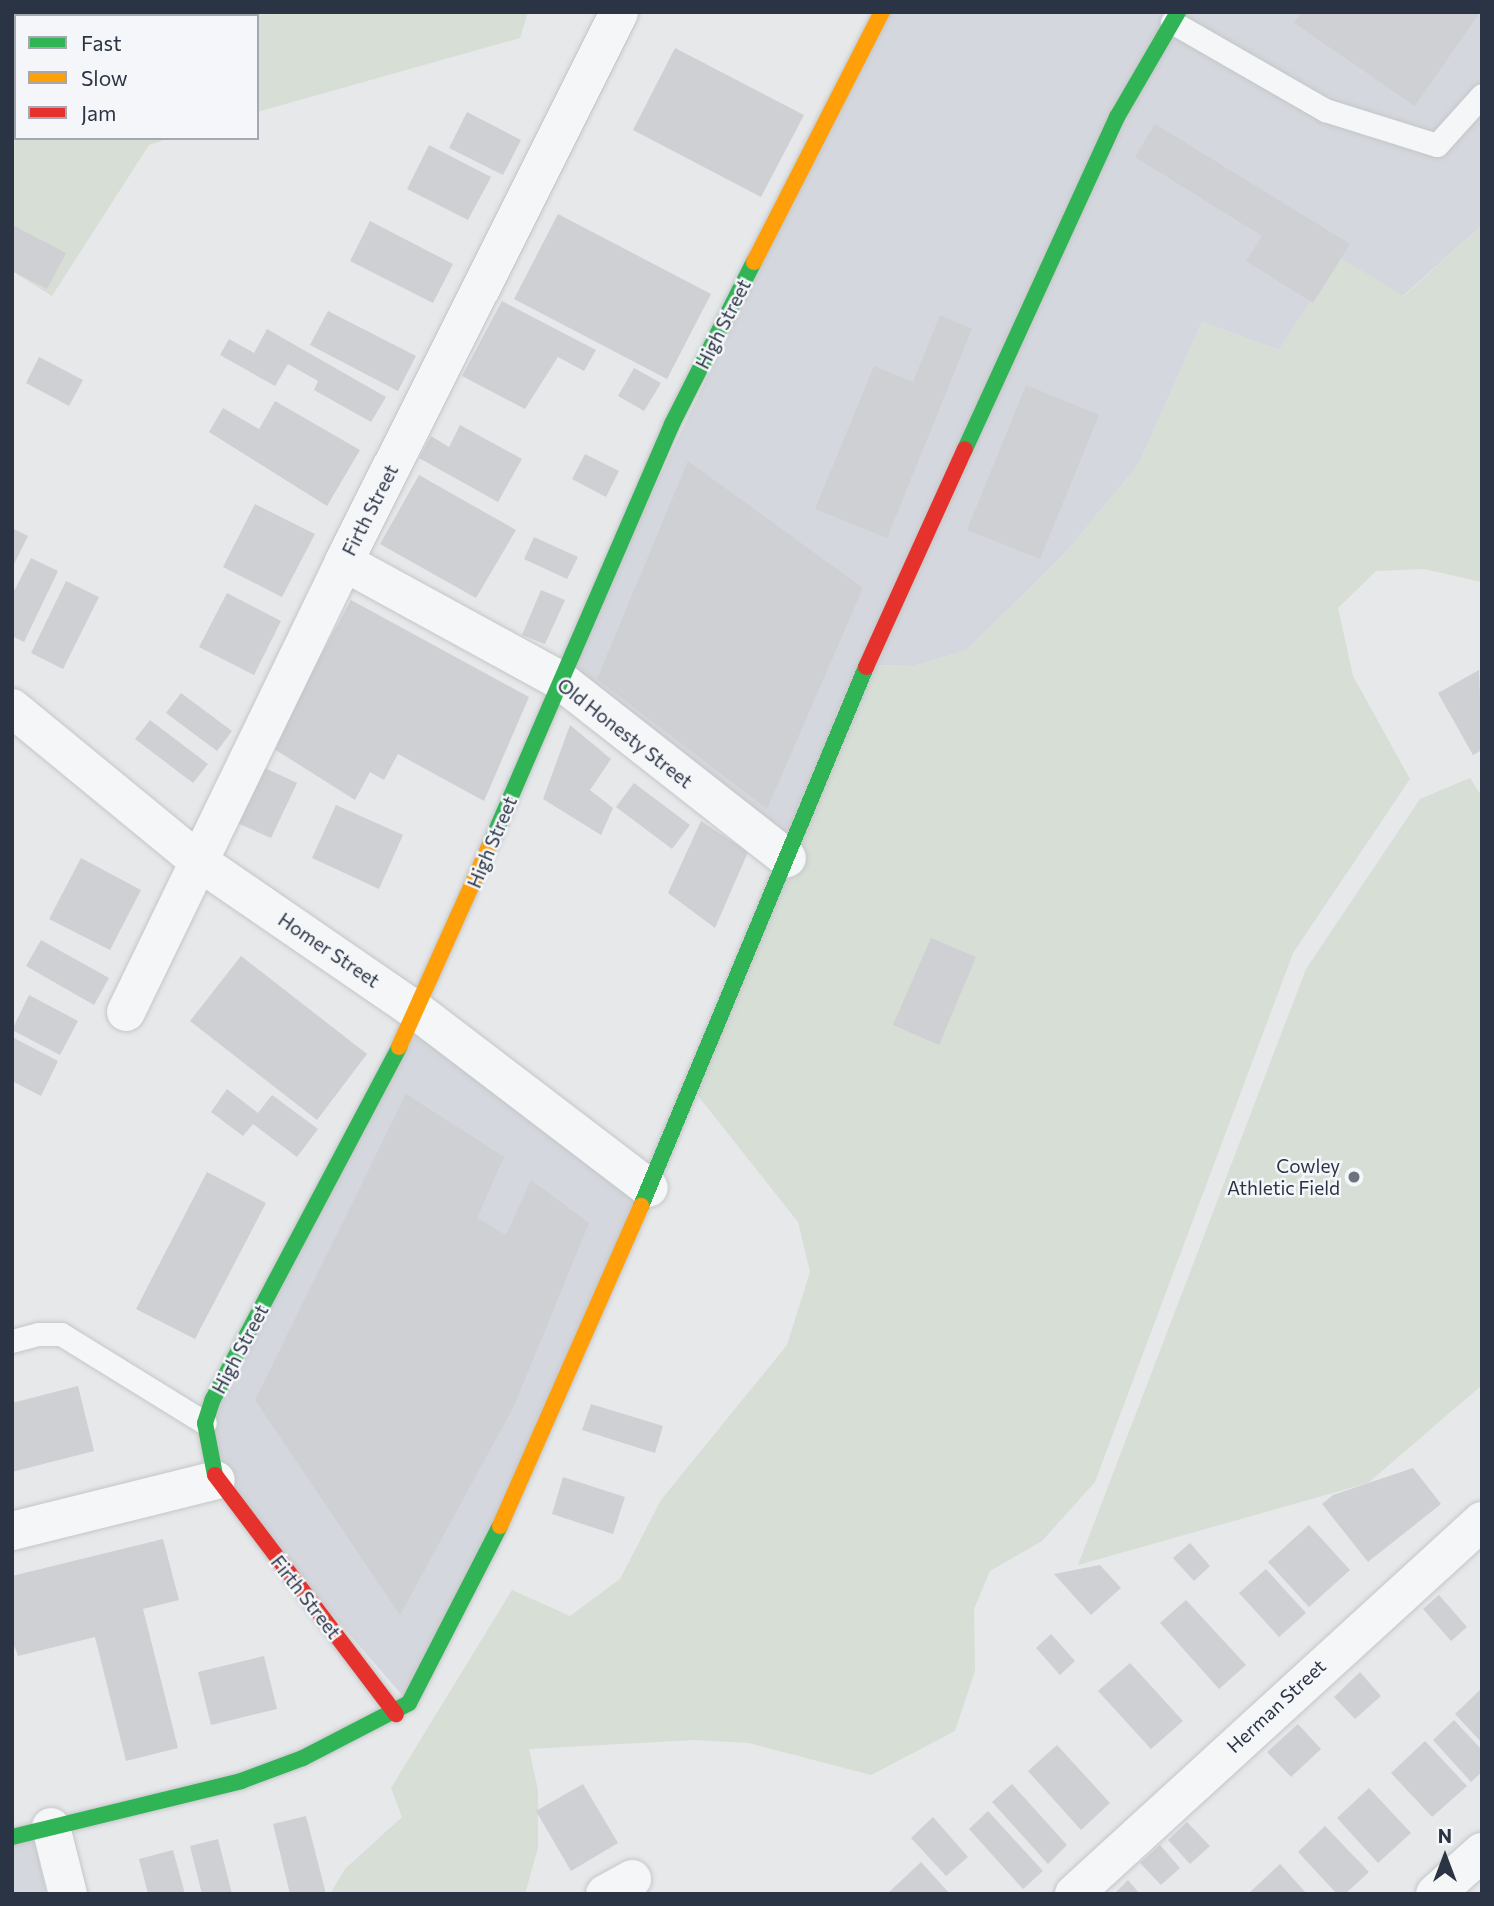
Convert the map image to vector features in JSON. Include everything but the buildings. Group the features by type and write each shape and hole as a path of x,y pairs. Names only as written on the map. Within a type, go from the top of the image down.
{"street":[{"name":"Firth Street","path":"126,1012 201,863 344,562 620,12"},
{"name":"High Street","path":"205,1423 214,1399 418,1012 672,424 882,12"},
{"path":"12,1836 241,1781 396,1714 409,1703 479,1575 649,1188 867,665 1118,117 1175,17"},
{"name":"Old Honesty Street","path":"344,562 562,681 787,858"},
{"name":"Homer Street","path":"12,708 201,863 418,1012 649,1188"},
{"path":"12,1531 216,1480 205,1423"},
{"name":"Firth Street","path":"216,1480 396,1714"},
{"name":"Herman Street","path":"1074,1894 1482,1521"},
{"path":"51,1827 68,1894"},
{"path":"1435,1894 1482,1852"}],"lane":[{"path":"1175,17 1325,110 1437,145 1482,95"},
{"path":"12,1341 38,1334 61,1334 205,1423"}],"shaded area":[{"path":"12,12 528,12 520,38 259,111 259,14 14,14 14,140 164,140 149,145 52,296 12,271"},
{"path":"882,12 1482,12 1482,225 1403,296 1339,258 1279,350 1202,322 1139,464 1065,553 967,650 914,666 867,665 787,858 562,681"},
{"path":"1482,225 1482,582 1424,569 1376,571 1338,608 1353,676 1410,779 1293,953 1095,1482 1042,1541 990,1571 974,1609 975,1671 955,1731 871,1775 749,1743 694,1740 529,1749 538,1790 538,1848 525,1894 330,1894 345,1869 402,1817 391,1788 512,1590 570,1616 620,1579 661,1500 787,1345 810,1272 798,1222 691,1087 867,665 914,666 967,650 1065,553 1139,464 1202,322 1279,350 1339,257 1404,296"},
{"name":"Cowley Athletic Field","path":"1470,778 1482,797 1482,1385 1368,1483 1078,1565 1306,969 1420,799"},
{"path":"418,1012 649,1188 409,1703 216,1480 213,1399"},
{"path":"33,1831 46,1894 12,1894 12,1837"}],"traffic: fast":[{"path":"965,449 1117,117 1178,12"},
{"path":"489,847 672,424 754,262"},
{"path":"641,1206 866,667"},
{"path":"215,1475 205,1423 213,1399 399,1047"},
{"path":"12,1837 241,1781 303,1758 409,1703 500,1526"}],"traffic: slow":[{"path":"754,262 882,12"},
{"path":"399,1047 489,847"},
{"path":"500,1526 641,1206"}],"traffic: jam":[{"path":"866,667 965,449"},
{"path":"215,1475 396,1714"}],"place":[{"name":"Cowley Athletic Field","path":"1354,1177"}]}
